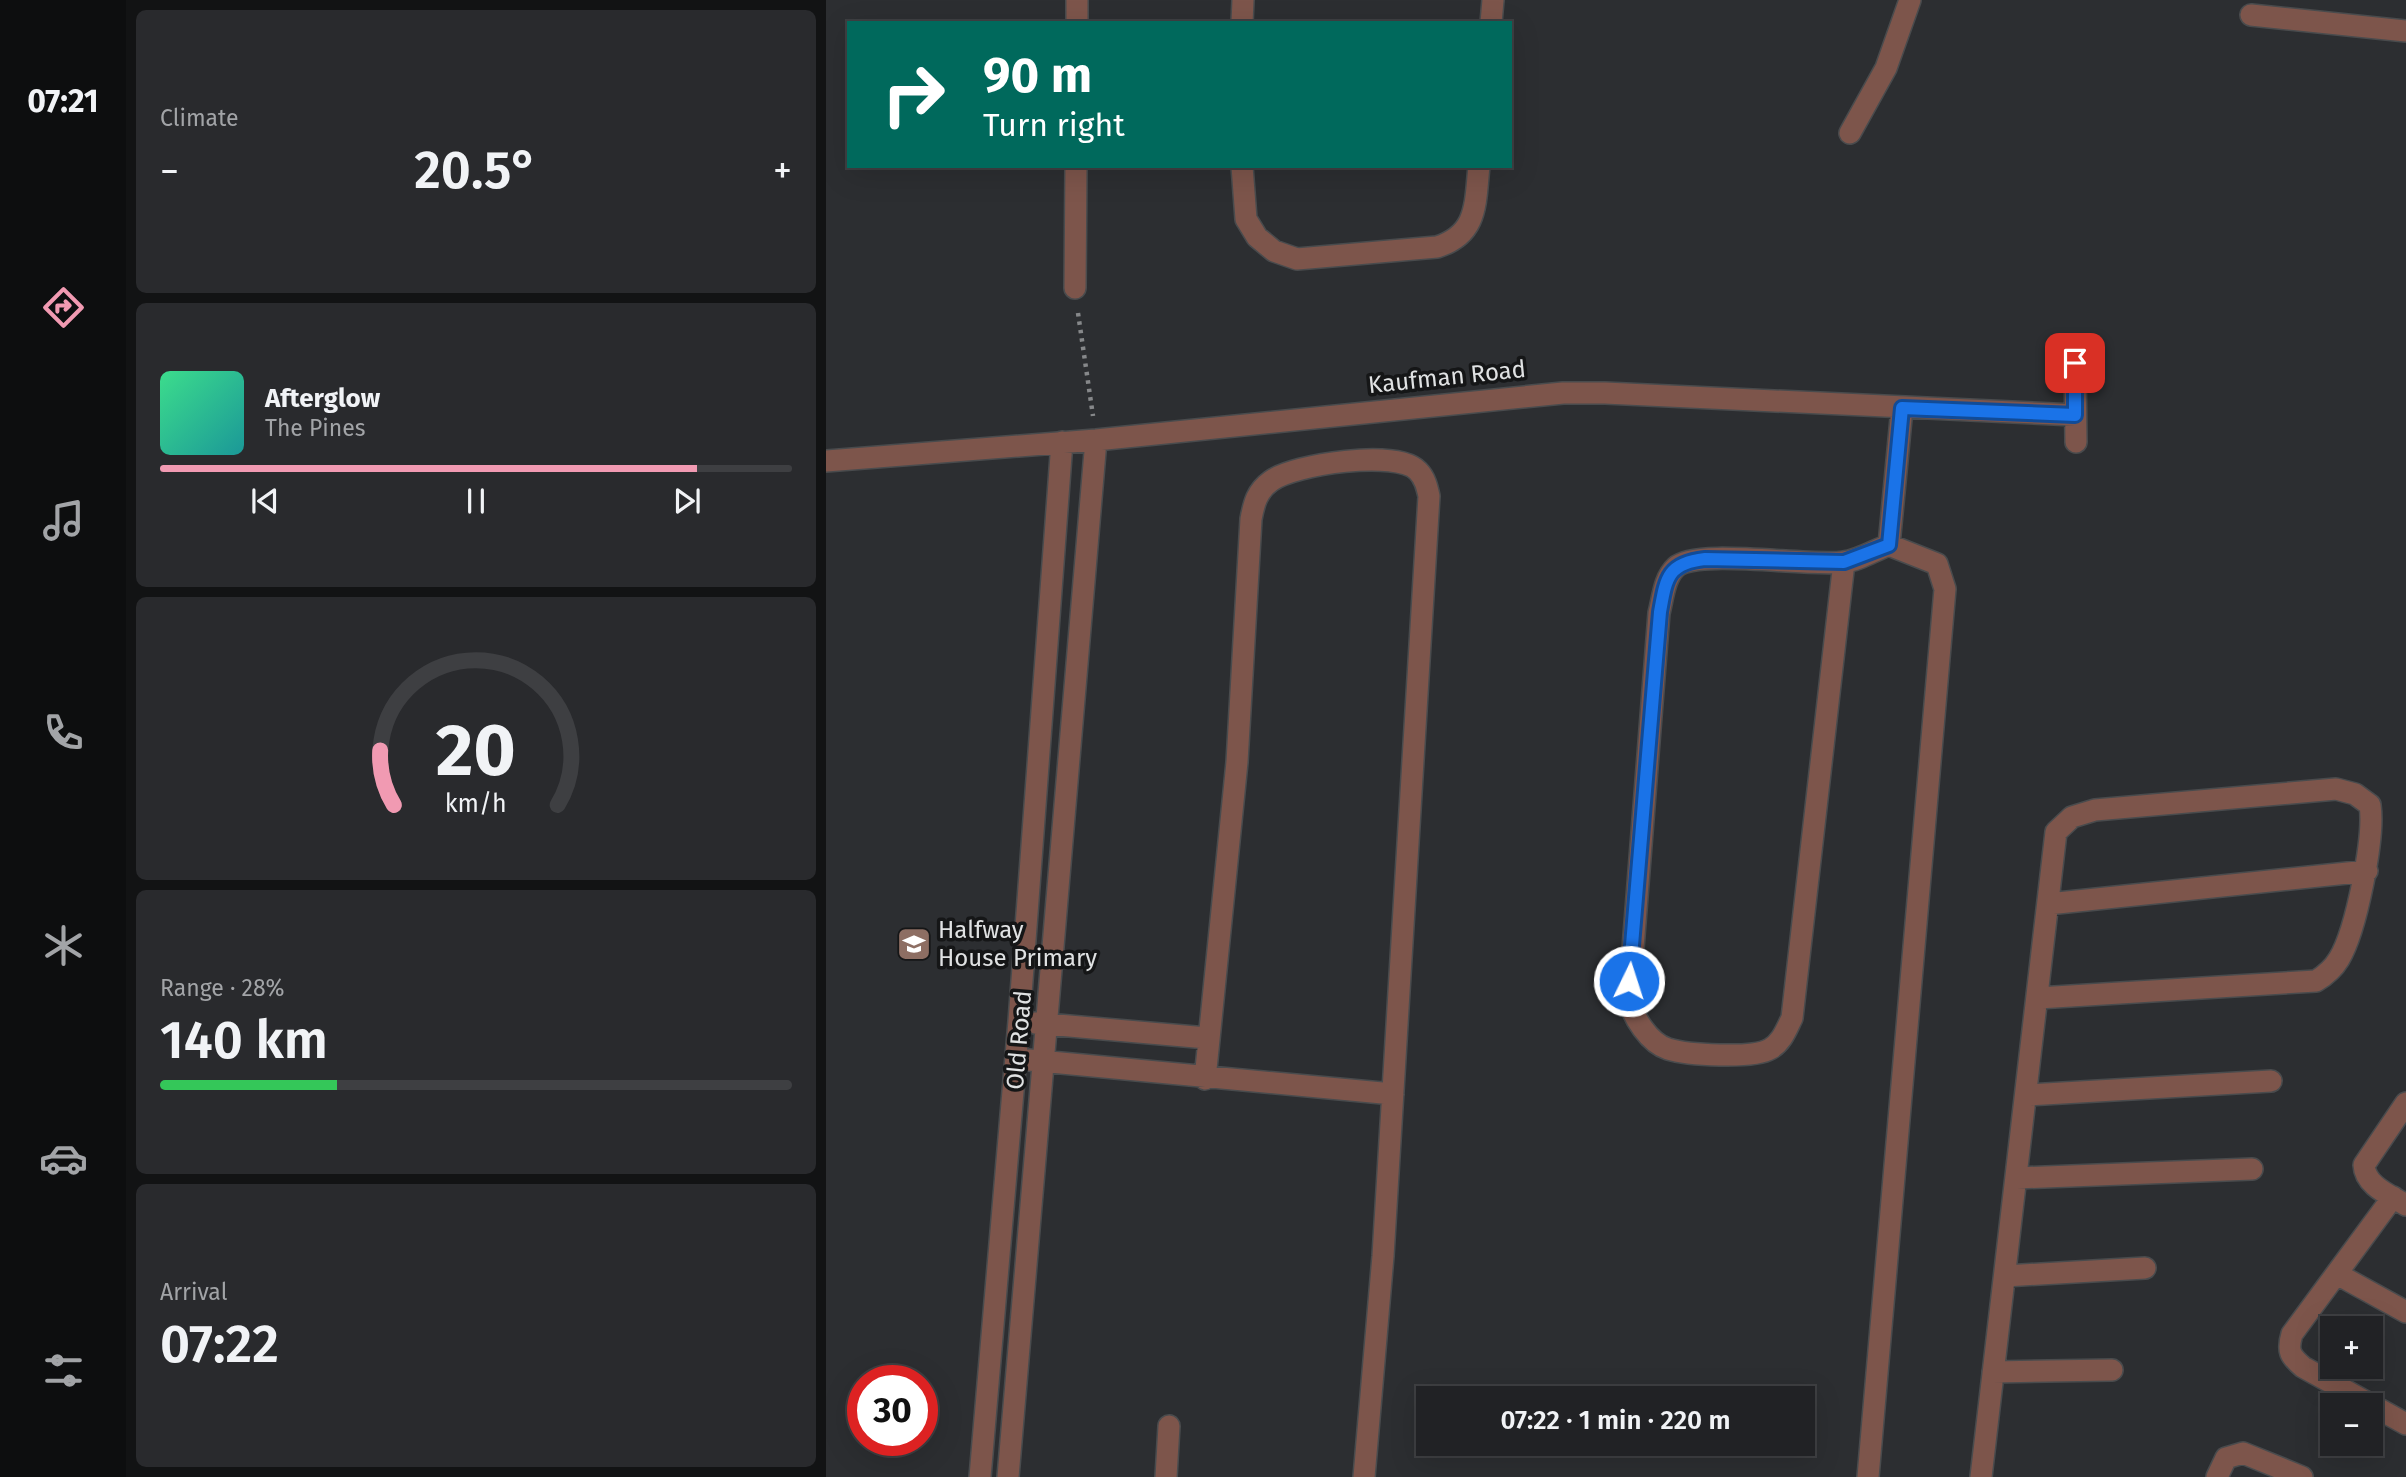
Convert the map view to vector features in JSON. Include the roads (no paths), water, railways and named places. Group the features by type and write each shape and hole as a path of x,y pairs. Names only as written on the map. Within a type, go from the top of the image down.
{"street":[{"path":"1077,0 1077,21"},
{"path":"1242,0 1242,21"},
{"path":"1491,21 1493,0"},
{"path":"1850,133 1886,68 1910,0"},
{"path":"2251,15 2406,31"},
{"path":"1075,288 1076,168"},
{"path":"1242,168 1246,219 1257,237 1274,251 1297,258 1437,247 1455,241 1468,228 1475,202 1479,168"},
{"path":"2075,363 2076,442"},
{"name":"Kaufman Road","path":"826,461 1096,440 1563,393 2075,415"},
{"path":"1889,545 1902,408"},
{"name":"Old Road","path":"1008,1477 1096,440"},
{"name":"Old Road","path":"980,1477 1062,442"},
{"path":"1205,1079 1207,1038 1237,762 1251,519 1257,495 1273,479 1318,465 1370,461 1409,465 1423,478 1429,496 1393,1094 1363,1477"},
{"path":"1844,562 1791,1018 1783,1037 1770,1049 1740,1056 1668,1049 1657,1043 1632,1014 1629,1000 1658,626 1665,585 1674,568 1691,560 1844,562 1889,545 1937,564 1945,589 1868,1477"},
{"path":"1981,1477 2056,832 2073,817 2095,810 2336,789 2355,794 2370,805 2372,820 2367,871 2341,956 2330,972 2316,981 2038,998"},
{"path":"2048,904 2367,871"},
{"path":"1018,1021 1207,1038"},
{"path":"1015,1059 1205,1079 1393,1094"},
{"path":"2026,1095 2271,1081"},
{"path":"2406,1103 2364,1165 2364,1174 2369,1182 2400,1201 2337,1274 2292,1334 2288,1348 2291,1357 2406,1424"},
{"path":"2017,1178 2252,1169"},
{"path":"2005,1276 2145,1268"},
{"path":"2337,1274 2406,1312"},
{"path":"1993,1372 2112,1370"},
{"path":"1166,1477 1169,1426"},
{"path":"2217,1477 2226,1458 2243,1453 2302,1477"}],"place":[{"name":"Halfway House Primary","path":"914,944"}]}
